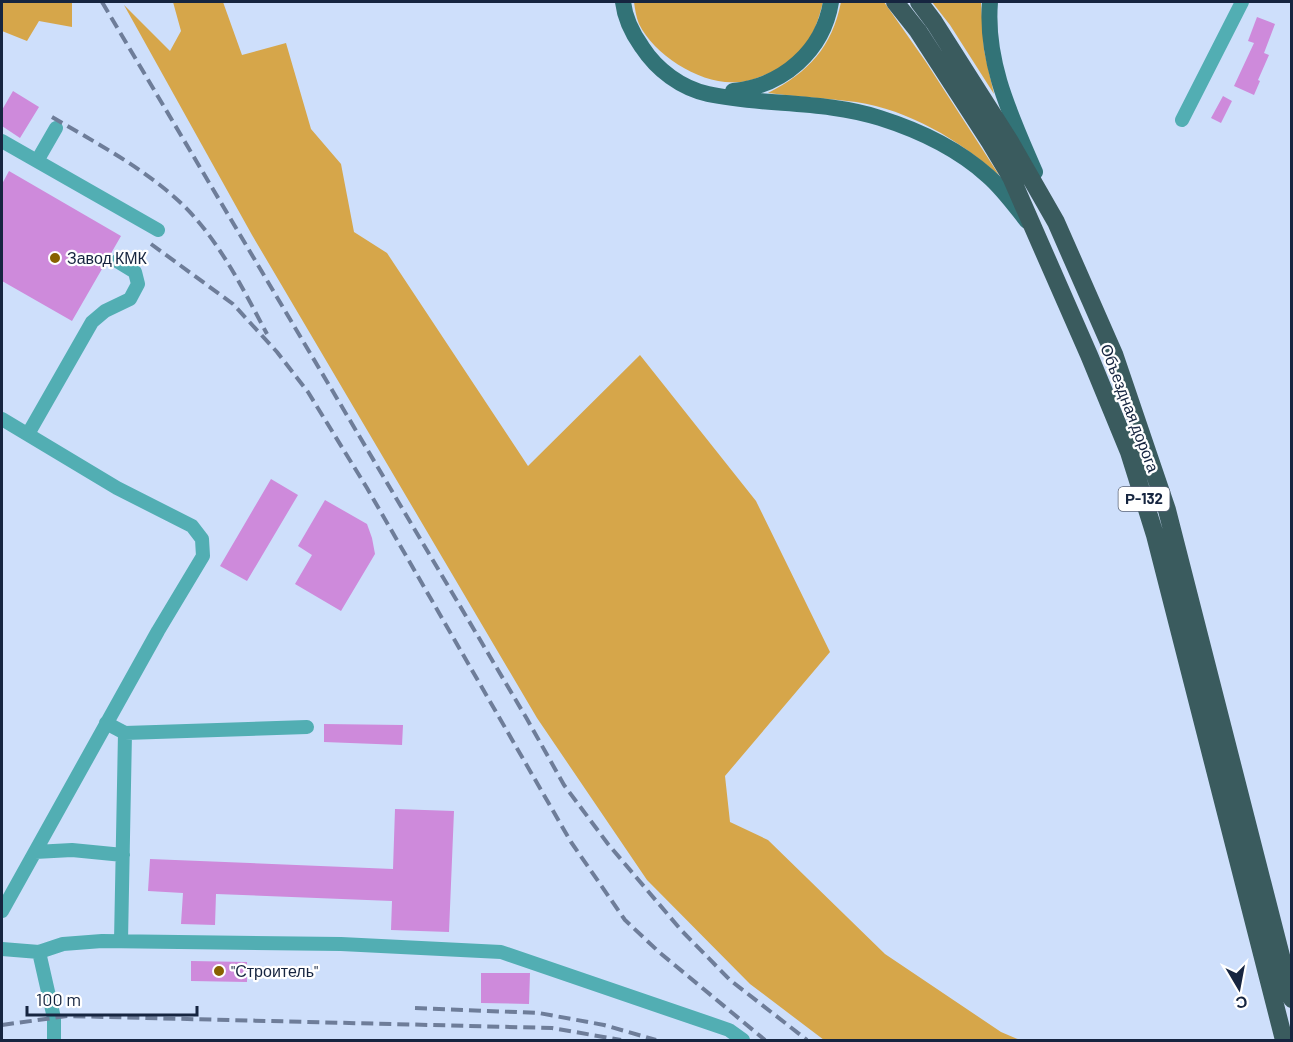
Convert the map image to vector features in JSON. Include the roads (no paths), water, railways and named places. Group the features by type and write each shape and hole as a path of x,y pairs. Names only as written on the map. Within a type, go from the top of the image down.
{"highway":[{"name":"Объездная дорога","path":"896,2 918,31 1011,177 1129,452 1155,535 1284,1041"},
{"name":"Объездная дорога","path":"919,2 1009,140 1056,222 1114,354 1167,510 1292,999"}],"main road":[{"path":"623,2 632,32 656,65 677,81 707,94 832,107 877,117 916,131 945,146 982,170 998,185 1036,231"},
{"path":"707,94 765,85 787,72 810,51 816,42 831,2"},
{"path":"990,2 991,45 998,81 1056,222"}],"street":[{"path":"1182,120 1242,2"},
{"path":"37,161 56,128"},
{"path":"2,141 158,230"},
{"path":"28,434 92,322 105,311 130,299 138,284 135,272 117,261"},
{"path":"2,419 117,488 192,526 202,539 203,556 158,630 2,911"},
{"path":"106,723 125,733 307,727"},
{"path":"121,941 125,733"},
{"path":"35,852 72,850 123,855"},
{"path":"2,949 39,952 63,944 121,941 341,944 501,952 729,1030 743,1041"},
{"path":"39,952 54,1018 54,1041"}],"railway":[{"path":"102,2 564,785 608,844 681,930 730,980 807,1040"},
{"path":"52,117 136,168 182,204 219,249 267,334"},
{"path":"151,244 233,304 277,352 308,392 367,488 571,842 625,920 659,952 765,1040"},
{"path":"415,1008 539,1013 604,1025 656,1040"},
{"path":"2,1025 67,1016 552,1028 621,1040"}],"place":[{"name":"Завод КМК","path":"55,258"},
{"name":"\"Строитель\"","path":"219,971"}]}
